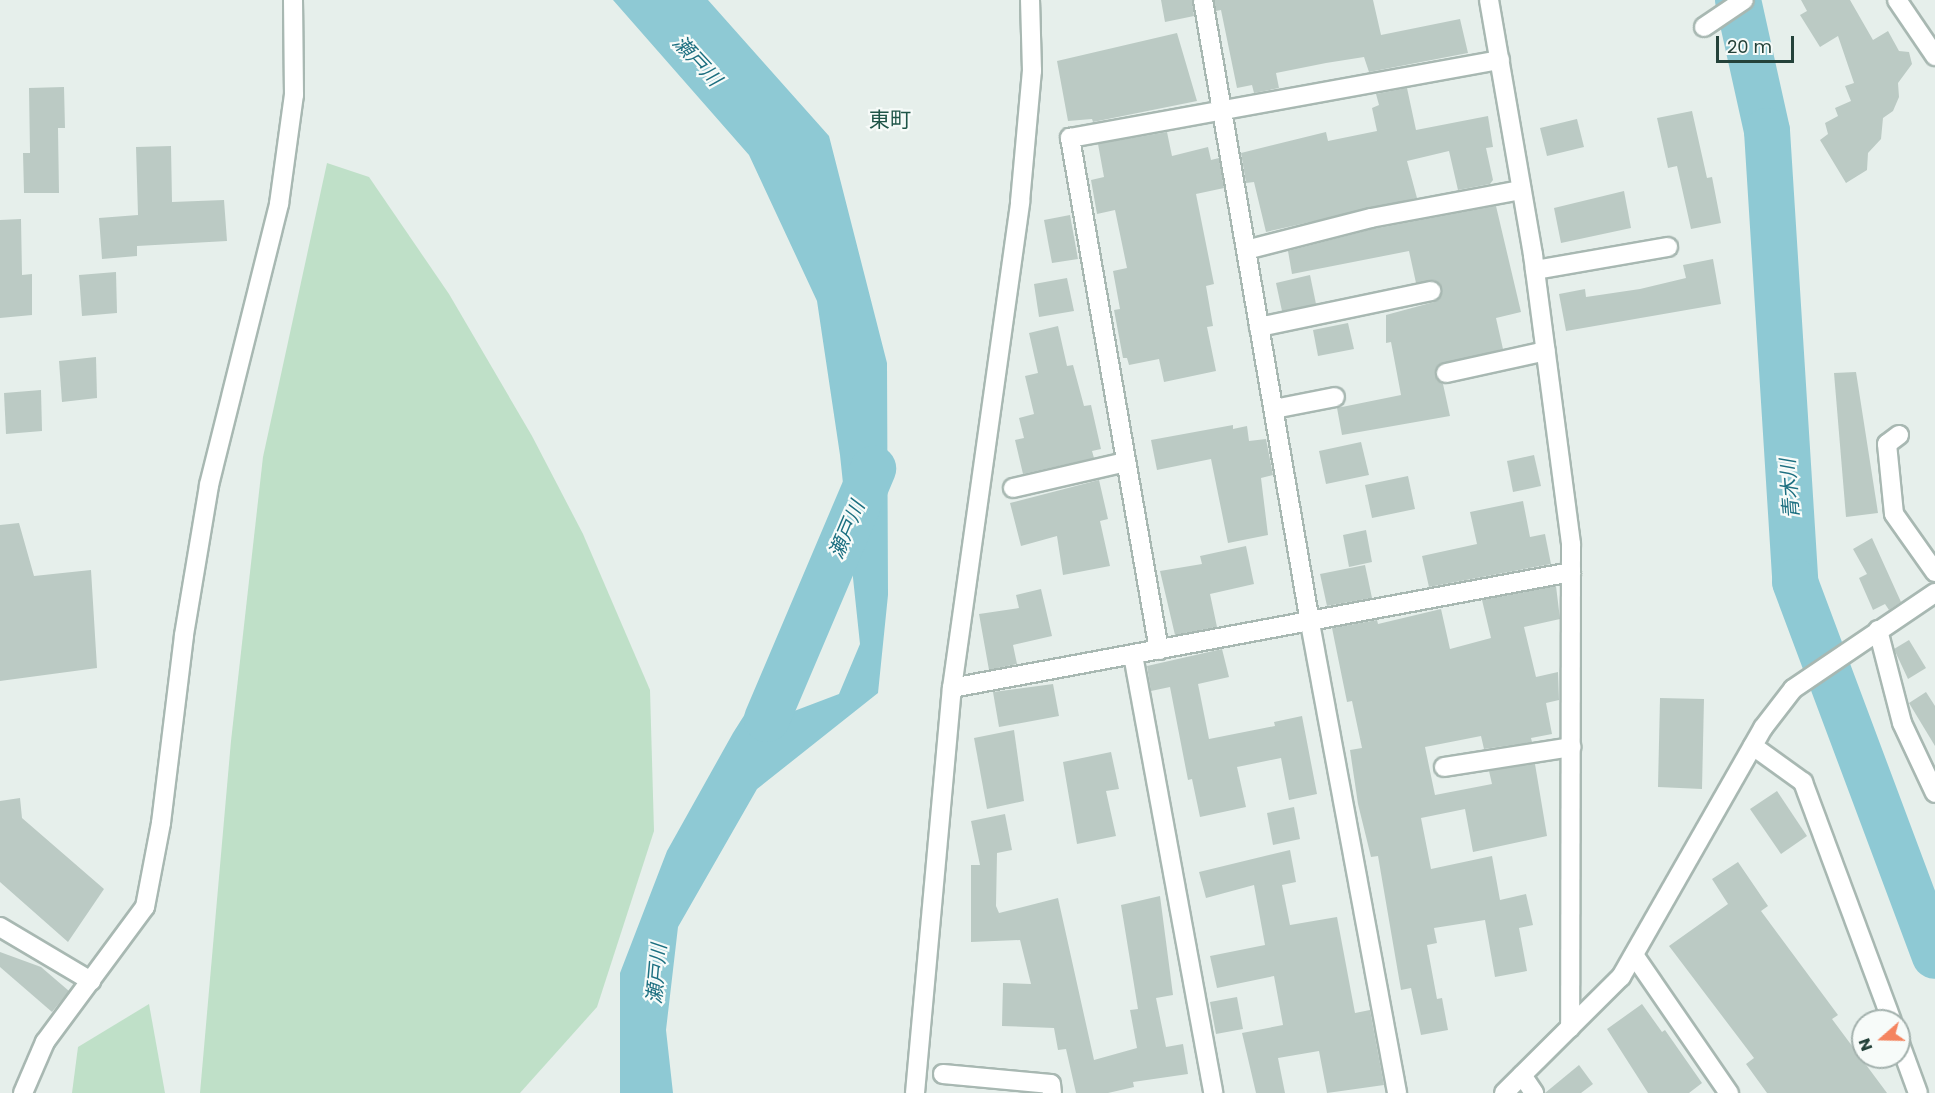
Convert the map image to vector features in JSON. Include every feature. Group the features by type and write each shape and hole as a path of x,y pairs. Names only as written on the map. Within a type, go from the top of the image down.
{"street":[{"path":"23,1093 45,1042 145,907 161,824 184,635 209,485 279,204 294,95 293,0"},
{"path":"915,1093 952,688 1020,202 1032,71 1030,0"},
{"path":"1203,0 1310,623 1397,1093"},
{"path":"1489,0 1535,270 1571,544 1570,1028"},
{"path":"1704,27 1744,0"},
{"path":"1897,0 1935,56"},
{"path":"1159,650 1070,138 1500,60"},
{"path":"1246,250 1371,218 1521,190"},
{"path":"1535,270 1668,247"},
{"path":"1260,327 1431,291"},
{"path":"1446,373 1546,351"},
{"path":"1274,410 1335,397"},
{"path":"1899,435 1887,444 1894,514 1935,572"},
{"path":"1013,488 1126,462"},
{"path":"952,688 1310,623 1571,572"},
{"path":"1504,1093 1621,977 1753,746 1793,689 1862,640 1935,593"},
{"path":"1878,630 1902,723 1935,793"},
{"path":"1133,655 1213,1093"},
{"path":"1753,746 1803,782 1888,1009"},
{"path":"1444,767 1571,747"},
{"path":"0,927 91,981"},
{"path":"1634,955 1729,1093"},
{"path":"1909,1069 1918,1093"},
{"path":"943,1074 1051,1084 1052,1093"},
{"path":"1522,1076 1534,1093"}],"green space":[{"path":"327,163 369,177 449,294 532,436 583,534 650,690 654,831 597,1007 520,1093 200,1093 231,741 263,457"},
{"path":"149,1004 165,1093 72,1093 78,1047"}],"water":[{"path":"613,0 708,0 829,136 887,363 888,595 878,693 757,789 678,927 666,1030 673,1093 620,1093 620,973 667,851 733,733 798,630 781,716 839,694 860,644 840,455 817,301 749,155"}],"building":[{"path":"1161,0 1192,0 1194,16 1165,22"},
{"path":"1214,0 1373,0 1381,35 1460,19 1468,53 1369,72 1364,57 1326,63 1276,73 1279,88 1254,93 1252,85 1237,88 1221,10 1216,11"},
{"path":"1801,0 1850,0 1873,40 1888,31 1899,51 1909,52 1912,64 1898,83 1899,97 1893,111 1883,118 1881,139 1868,153 1867,170 1846,183 1820,140 1828,134 1825,123 1838,116 1835,108 1851,101 1845,86 1854,83 1838,36 1820,47 1800,15 1807,11"},
{"path":"1177,33 1197,101 1093,122 1092,119 1068,121 1057,61"},
{"path":"64,87 65,128 58,128 59,193 24,193 23,153 30,153 29,88"},
{"path":"1407,88 1416,130 1488,116 1493,147 1486,148 1493,180 1490,184 1458,190 1449,151 1407,161 1417,198 1266,232 1254,182 1246,183 1241,153 1326,132 1328,141 1377,131 1372,108 1379,105 1376,94"},
{"path":"1692,111 1707,178 1712,177 1721,223 1691,229 1677,166 1668,168 1657,118"},
{"path":"1577,119 1584,147 1547,156 1540,128"},
{"path":"1167,132 1172,156 1208,147 1211,160 1219,158 1224,188 1196,194 1214,284 1206,286 1213,326 1207,327 1216,371 1164,382 1159,359 1129,365 1127,358 1123,358 1114,310 1120,309 1113,271 1127,268 1115,210 1097,214 1091,180 1104,177 1098,144"},
{"path":"171,146 172,202 224,200 227,241 137,246 137,256 102,259 99,218 138,215 136,147"},
{"path":"1624,191 1631,228 1561,243 1554,208"},
{"path":"1496,206 1521,312 1496,318 1503,349 1438,365 1435,376 1443,384 1450,416 1342,435 1337,408 1401,395 1391,342 1386,343 1386,315 1434,302 1441,295 1442,288 1434,280 1416,283 1409,251 1292,274 1288,251 1373,229"},
{"path":"1070,215 1078,259 1052,263 1044,220"},
{"path":"21,219 22,275 32,274 32,315 0,318 0,220"},
{"path":"1713,259 1721,304 1566,331 1559,294 1585,289 1586,297 1640,289 1686,278 1683,265"},
{"path":"116,272 117,313 82,316 79,275"},
{"path":"1310,275 1316,304 1282,311 1276,283"},
{"path":"1067,278 1074,311 1039,317 1034,284"},
{"path":"1348,323 1354,349 1318,356 1313,330"},
{"path":"1058,326 1067,366 1073,365 1084,406 1091,405 1101,449 1092,451 1094,458 1023,474 1015,440 1024,438 1019,418 1034,414 1025,376 1038,373 1029,333"},
{"path":"96,357 97,398 62,402 59,361"},
{"path":"1856,372 1878,513 1846,517 1834,373"},
{"path":"41,390 42,431 6,434 4,393"},
{"path":"1233,425 1233,429 1247,426 1249,441 1266,439 1273,475 1261,478 1268,535 1228,543 1211,459 1157,470 1151,440"},
{"path":"1361,442 1369,475 1326,484 1319,451"},
{"path":"1534,455 1541,486 1513,492 1507,461"},
{"path":"1408,476 1415,509 1372,518 1365,485"},
{"path":"1099,480 1108,519 1100,521 1110,566 1063,575 1057,536 1021,546 1010,503"},
{"path":"1523,501 1530,537 1545,534 1551,564 1429,587 1422,556 1477,544 1470,512"},
{"path":"19,523 34,576 91,570 97,668 0,681 0,525"},
{"path":"1366,530 1372,562 1349,567 1343,535"},
{"path":"1872,538 1901,602 1889,610 1885,604 1873,610 1859,578 1867,574 1853,549"},
{"path":"1246,546 1254,584 1210,594 1217,627 1175,635 1160,571 1202,564 1200,556"},
{"path":"1365,565 1372,598 1327,606 1320,574"},
{"path":"1556,586 1560,619 1524,627 1536,677 1558,672 1559,700 1546,703 1552,734 1531,738 1532,742 1484,749 1481,736 1425,747 1435,795 1492,784 1489,771 1535,764 1547,836 1473,852 1465,809 1421,818 1431,869 1492,856 1500,900 1526,894 1533,925 1519,928 1527,971 1495,977 1485,920 1434,928 1437,943 1427,945 1437,999 1442,998 1448,1030 1421,1035 1411,988 1401,990 1378,856 1371,857 1358,804 1350,750 1362,748 1352,701 1347,702 1332,628 1377,620 1378,624 1441,609 1450,649 1491,638 1482,600"},
{"path":"1041,589 1052,636 1013,645 1017,664 989,670 979,614 1019,608 1016,595"},
{"path":"1909,640 1926,668 1908,679 1894,649"},
{"path":"1222,649 1229,677 1198,684 1209,739 1275,726 1274,722 1302,716 1317,794 1289,800 1281,758 1237,767 1246,807 1200,817 1192,779 1188,780 1170,687 1151,691 1147,666"},
{"path":"1053,684 1059,716 999,727 993,692"},
{"path":"1926,692 1935,706 1935,746 1909,703"},
{"path":"1660,698 1704,699 1702,789 1658,787"},
{"path":"1014,730 1024,801 987,809 974,738"},
{"path":"1111,752 1119,789 1106,791 1116,836 1077,844 1063,762"},
{"path":"1777,791 1807,836 1781,854 1750,809"},
{"path":"20,798 22,818 104,889 68,942 0,882 0,801"},
{"path":"1294,807 1300,839 1273,845 1267,813"},
{"path":"1005,814 1012,850 997,853 996,906 999,913 1058,898 1094,1060 1137,1048 1130,1010 1138,1009 1121,905 1160,896 1173,995 1156,998 1166,1047 1183,1044 1188,1074 1133,1082 1134,1087 1108,1093 1076,1093 1066,1049 1058,1050 1054,1028 1002,1026 1003,983 1031,984 1020,940 971,942 971,865 980,865 971,821"},
{"path":"1290,850 1296,882 1282,885 1290,925 1337,917 1355,1013 1370,1010 1384,1085 1327,1093 1319,1051 1278,1058 1285,1093 1256,1093 1242,1033 1283,1025 1274,976 1217,988 1210,956 1265,945 1254,885 1206,898 1199,872"},
{"path":"1738,862 1768,906 1761,911 1838,1015 1832,1019 1851,1045 1851,1069 1869,1069 1887,1093 1767,1093 1746,1064 1754,1058 1669,946 1728,904 1712,879"},
{"path":"0,952 41,967 69,991 52,1012 0,967"},
{"path":"1237,997 1243,1029 1216,1034 1210,1002"},
{"path":"1642,1004 1662,1032 1665,1030 1702,1083 1689,1093 1648,1093 1607,1029"},
{"path":"1579,1065 1593,1084 1581,1093 1545,1093"}],"waterway":[{"name":"青木川","path":"1738,0 1767,131 1795,582 1935,956"},
{"name":"瀬戸川","path":"767,719 873,469"}],"district":[{"name":"東町","path":"890,120"}]}
